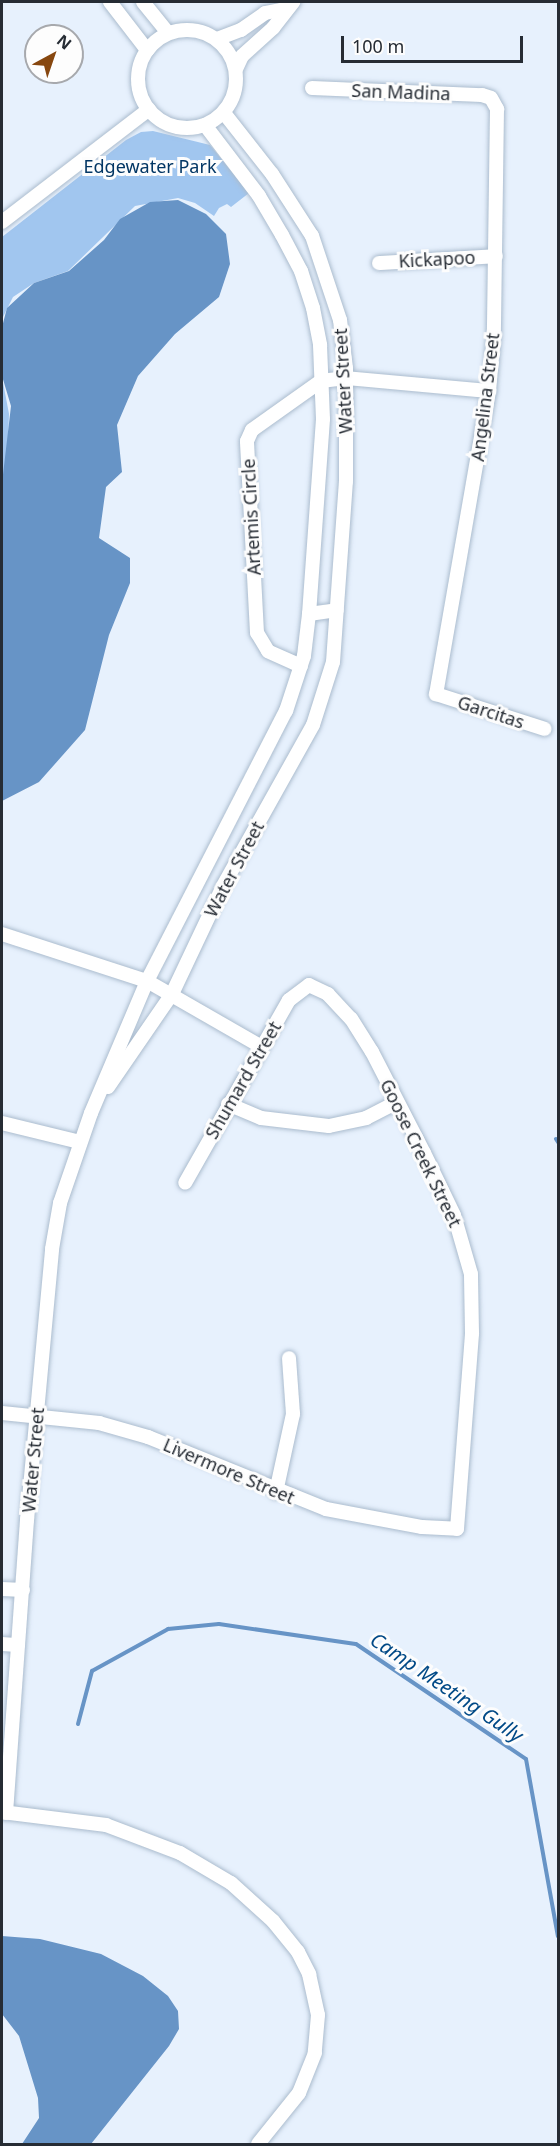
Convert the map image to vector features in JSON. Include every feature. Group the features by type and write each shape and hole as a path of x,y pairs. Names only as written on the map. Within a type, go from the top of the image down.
{"street":[{"path":"110,2 147,50"},
{"path":"143,2 168,33"},
{"path":"217,39 241,30 265,13 289,5"},
{"path":"236,69 242,56 273,28 289,5"},
{"path":"194,30 217,39 229,52 236,69 237,84 224,112 205,125 174,127 149,109 138,80 147,50 168,33 194,30"},
{"name":"San Madina","path":"312,88 491,98"},
{"name":"Angelina Street","path":"436,694 489,392 496,256 497,109 491,98"},
{"path":"2,222 149,109"},
{"name":"Water Street","path":"91,1113 172,994 223,886 313,725 333,662 346,481 346,378 340,320 312,236 273,174 224,112"},
{"name":"Water Street","path":"4,1813 52,1249 60,1203 91,1113 147,981 272,746 301,666 309,614 323,419 318,336 301,271 259,196 205,125"},
{"name":"Kickapoo","path":"379,263 496,256"},
{"path":"321,381 346,378 489,392"},
{"name":"Artemis Circle","path":"301,666 268,651 257,633 247,441 252,430 269,414 321,381"},
{"path":"309,614 337,609"},
{"name":"Garcitas","path":"436,694 545,729"},
{"path":"2,934 147,981 261,1046"},
{"name":"Shumard Street","path":"184,1183 289,1000 309,985"},
{"name":"Goose Creek Street","path":"309,985 328,994 351,1019 397,1102 454,1215 471,1274 472,1333 457,1529"},
{"path":"228,1104 261,1118 329,1126 366,1118 397,1102"},
{"path":"2,1123 80,1142"},
{"path":"276,1492 293,1414 289,1358"},
{"name":"Livermore Street","path":"2,1413 37,1414 99,1423 148,1437 276,1492 366,1519 457,1529"},
{"path":"2,1589 23,1590"},
{"path":"2,1644 18,1646"},
{"path":"4,1813 106,1825 180,1852 231,1883 273,1921 298,1952 309,1974 318,2014 315,2053 299,2093 258,2145"}],"green space":[{"name":"Edgewater Park","path":"153,131 210,145 249,193 231,207 227,204 219,208 214,216 195,203 178,198 135,206 68,271 34,283 13,297 2,319 2,237 126,140 141,132"},
{"path":"2,377 9,414 7,466 2,483"}],"shaded area":[{"path":"178,200 206,214 226,234 230,264 219,297 175,334 138,376 117,425 122,472 106,487 99,538 130,558 130,583 109,635 85,730 39,782 2,801 2,483 11,406 2,376 2,327 7,308 34,283 69,271 104,240 120,219 150,202"},
{"path":"2,1936 40,1939 101,1954 143,1976 168,1996 178,2011 179,2029 169,2046 91,2144 22,2144 39,2118 38,2098 19,2036 2,2014"}],"waterway":[{"name":"Camp Meeting Gully","path":"78,1724 92,1671 168,1629 219,1624 356,1644 526,1759 558,1936"}]}
